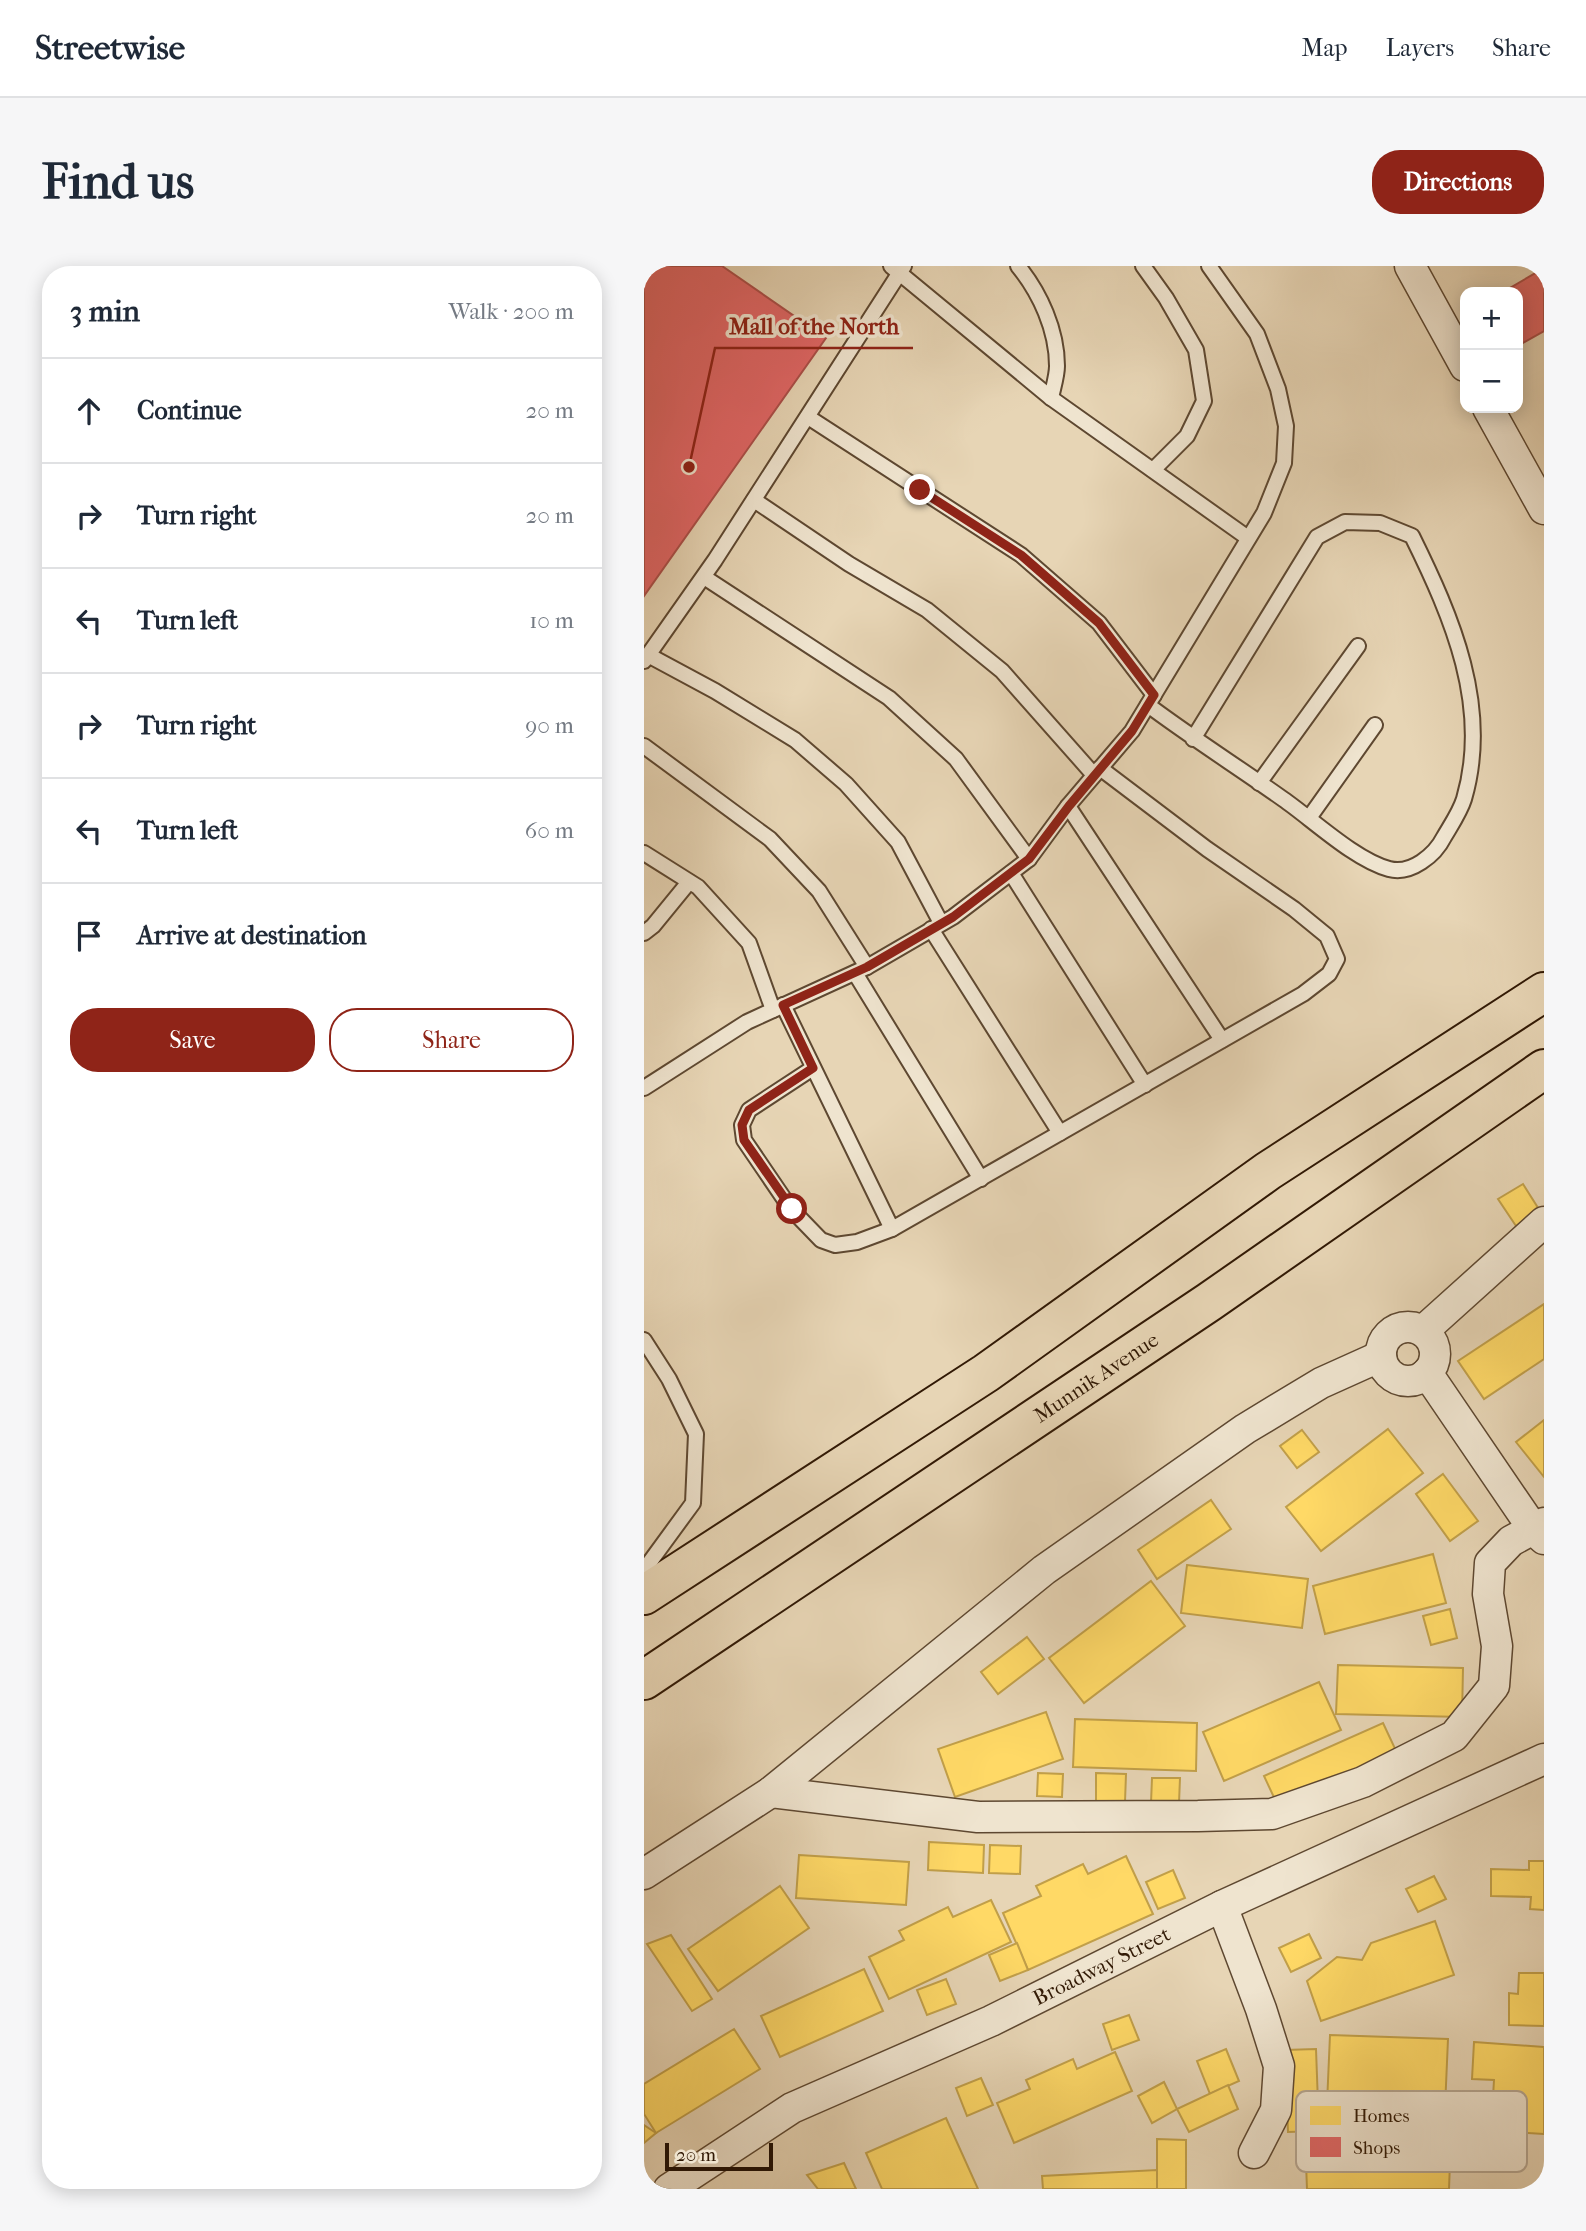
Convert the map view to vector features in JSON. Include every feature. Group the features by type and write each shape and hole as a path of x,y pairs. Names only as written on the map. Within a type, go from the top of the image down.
{"main road":[{"path":"644,1595 986,1373 1268,1171 1544,992"},
{"name":"Munnik Avenue","path":"644,1680 1209,1302 1544,1069"}],"street":[{"path":"1410,266 1460,357"},
{"path":"1491,413 1544,509"},
{"path":"1423,1331 1544,1222"},
{"path":"1412,1327 1423,1331 1432,1340 1436,1351 1434,1363 1427,1373 1417,1379 1405,1380 1394,1376 1385,1367 1381,1356 1383,1344 1390,1334 1400,1328 1412,1327"},
{"path":"644,1874 771,1792 1055,1562 1245,1429 1321,1382 1381,1356"},
{"path":"771,1792 978,1817 1272,1814 1363,1782 1454,1736 1494,1686 1497,1646 1488,1594 1490,1563 1511,1541 1541,1531 1427,1373"},
{"name":"Broadway Street","path":"669,2189 792,2108 991,2021 1222,1906 1544,1759"},
{"path":"1222,1906 1261,2009 1279,2066 1276,2109 1254,2153"}],"lane":[{"path":"1018,266 1031,283 1052,328 1057,367 1051,398"},
{"path":"1143,266 1166,298 1196,350 1204,401 1187,436 1153,470"},
{"path":"644,1088 747,1021 861,970 936,926 1011,873 1029,859 1132,731 1264,513 1284,463 1286,426 1279,389 1257,334 1209,266"},
{"path":"1060,1133 936,926 898,842 846,784 794,740 715,691 646,658 704,576 808,417 898,268 1051,398 1248,538"},
{"path":"808,417 1021,555 1099,623 1151,700 1193,739 1362,856 1389,869 1403,870 1421,862 1438,849 1463,801 1471,764 1473,718 1463,655 1437,588 1412,536 1380,523 1345,522 1317,537 1193,739"},
{"path":"754,500 849,564 927,610 1002,671 1097,772 1294,909 1327,936 1337,958 1329,974 1303,994 892,1229 858,1242 835,1245 821,1240 792,1209 744,1140 742,1125 749,1110 813,1068"},
{"path":"704,576 889,698 957,759 1029,859"},
{"path":"1259,783 1358,646"},
{"path":"1309,818 1375,725"},
{"path":"644,746 770,839 819,891 861,970 981,1179"},
{"path":"1069,806 1222,1041"},
{"path":"644,853 698,887 749,943 778,1007 813,1068 892,1229"},
{"path":"1011,873 1145,1085"},
{"path":"644,933 653,926 689,881"},
{"path":"644,1340 669,1380 695,1434 693,1503 644,1570"}],"building: Homes":[{"path":"1523,1184 1540,1211 1516,1226 1498,1199"},
{"path":"1544,1304 1544,1359 1484,1399 1458,1361"},
{"path":"1544,1420 1544,1477 1516,1442"},
{"path":"1388,1429 1423,1473 1321,1551 1286,1507"},
{"path":"1302,1430 1319,1452 1297,1468 1280,1446"},
{"path":"1443,1474 1478,1521 1450,1541 1416,1494"},
{"path":"1211,1500 1231,1529 1157,1579 1138,1550"},
{"path":"1433,1554 1446,1603 1325,1634 1313,1586"},
{"path":"1187,1565 1308,1579 1302,1628 1181,1613"},
{"path":"1151,1581 1185,1626 1084,1703 1049,1658"},
{"path":"1450,1609 1457,1638 1431,1645 1423,1616"},
{"path":"1027,1637 1044,1659 998,1694 981,1672"},
{"path":"1338,1665 1463,1668 1462,1717 1336,1714"},
{"path":"1319,1682 1341,1730 1224,1781 1203,1732"},
{"path":"1046,1712 1063,1759 955,1797 938,1749"},
{"path":"1075,1719 1197,1723 1196,1771 1073,1767"},
{"path":"1383,1723 1398,1755 1279,1808 1264,1776"},
{"path":"1038,1773 1063,1774 1062,1797 1037,1796"},
{"path":"1096,1773 1126,1774 1125,1802 1096,1801"},
{"path":"1152,1778 1180,1778 1179,1803 1151,1803"},
{"path":"929,1842 984,1845 983,1873 928,1870"},
{"path":"990,1845 1021,1846 1020,1874 989,1873"},
{"path":"799,1855 909,1862 906,1905 796,1898"},
{"path":"1126,1856 1153,1914 1028,1970 1003,1913 1041,1896 1036,1886 1083,1864 1088,1874"},
{"path":"1529,1861 1544,1861 1544,1910 1530,1909 1531,1897 1491,1896 1491,1869 1529,1870"},
{"path":"1173,1870 1185,1898 1158,1909 1146,1882"},
{"path":"1434,1876 1446,1899 1418,1912 1406,1889"},
{"path":"780,1886 809,1928 718,1991 688,1949"},
{"path":"991,1900 1011,1942 889,1999 869,1957 904,1940 899,1931 948,1907 953,1917"},
{"path":"1435,1921 1454,1975 1321,2021 1307,1981 1337,1957 1362,1960 1371,1943"},
{"path":"1309,1934 1321,1958 1291,1972 1279,1948"},
{"path":"671,1935 712,1999 692,2011 647,1944"},
{"path":"1017,1943 1028,1970 1000,1981 989,1955"},
{"path":"864,1969 883,2011 780,2057 761,2016"},
{"path":"1519,1973 1544,1973 1544,2026 1509,2025 1509,1993 1518,1994"},
{"path":"946,1979 956,2004 927,2015 917,1990"},
{"path":"1129,2015 1139,2040 1112,2050 1103,2024"},
{"path":"734,2029 760,2069 656,2133 644,2114 644,2084"},
{"path":"1330,2035 1448,2039 1446,2091 1328,2091"},
{"path":"1474,2042 1544,2047 1544,2134 1527,2133 1527,2091 1493,2091 1494,2080 1472,2079"},
{"path":"1226,2049 1239,2081 1210,2094 1197,2061"},
{"path":"1316,2049 1318,2091 1296,2091 1296,2132 1288,2132 1285,2050"},
{"path":"1115,2052 1132,2091 1014,2143 997,2103 1030,2089 1026,2080 1073,2059 1077,2069"},
{"path":"981,2078 993,2105 967,2116 956,2088"},
{"path":"1164,2082 1177,2109 1152,2123 1138,2096"},
{"path":"1228,2085 1238,2109 1189,2132 1177,2109"},
{"path":"946,2118 978,2189 882,2189 866,2153"},
{"path":"644,2125 656,2133 644,2143"},
{"path":"1157,2139 1186,2140 1186,2189 1157,2189"},
{"path":"844,2163 856,2189 818,2189 807,2175"},
{"path":"1157,2170 1157,2189 1043,2189 1042,2176"},
{"path":"1306,2172 1450,2172 1449,2189 1307,2189"}],"building: Shops":[{"path":"644,266 722,266 826,338 644,596"},
{"path":"1544,268 1544,331 1523,343 1523,287 1512,287"}],"place":[{"name":"Mall of the North","path":"689,467"}],"route":[{"path":"792,1209 744,1140 742,1125 749,1110 813,1068 783,1005 867,967 953,917 1029,859 1132,731 1154,695 1099,623 1021,555 920,490"}]}
